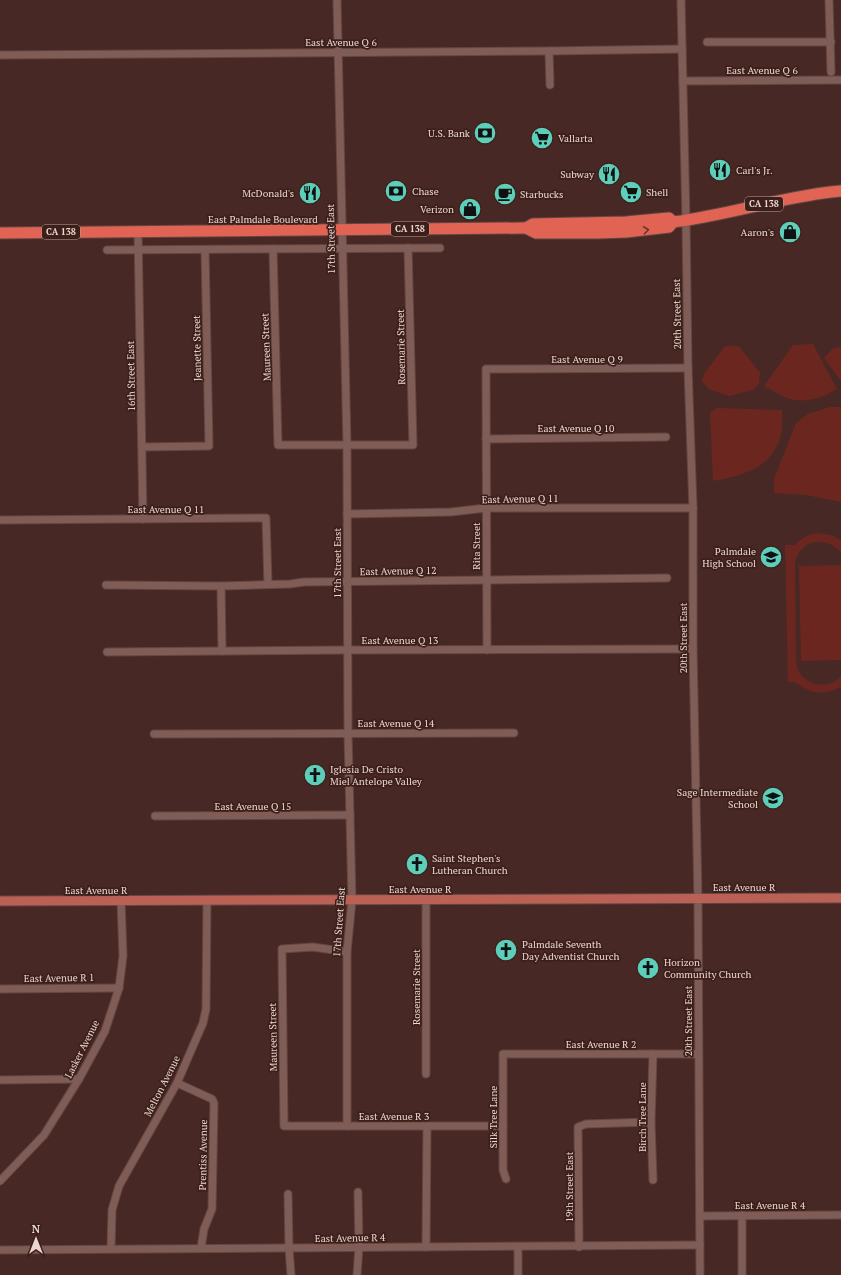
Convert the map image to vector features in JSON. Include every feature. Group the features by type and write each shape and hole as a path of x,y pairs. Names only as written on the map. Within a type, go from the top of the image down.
{"highway":[{"name":"East Palmdale Boulevard","path":"0,233 526,228 536,233 626,232 669,227 673,222 801,197 841,191"},
{"name":"East Palmdale Boulevard","path":"526,228 533,224 598,223 668,218 673,222"},
{"path":"554,233 556,230 562,228 594,226 598,223"}],"main road":[{"name":"East Avenue R","path":"0,901 841,898"}],"street":[{"name":"17th Street East","path":"337,0 347,445 348,733 352,900 347,952 347,1126"},
{"name":"20th Street East","path":"681,0 688,368 693,508 693,649 698,899 700,1275"},
{"path":"829,0 831,72"},
{"path":"706,42 831,42"},
{"name":"East Avenue Q 6","path":"0,55 682,49"},
{"path":"549,51 550,85"},
{"name":"East Avenue Q 6","path":"683,81 841,80"},
{"name":"16th Street East","path":"138,232 143,519"},
{"name":"Rosemarie Street","path":"347,445 413,445 408,248"},
{"path":"107,250 440,248"},
{"name":"Maureen Street","path":"273,249 278,445 347,445"},
{"name":"Jeanette Street","path":"142,447 209,446 205,250"},
{"name":"East Avenue Q 9","path":"486,369 688,368"},
{"name":"Rita Street","path":"486,369 487,650"},
{"name":"East Avenue Q 10","path":"486,439 666,437"},
{"name":"East Avenue Q 11","path":"347,514 451,512 486,508 693,508"},
{"name":"East Avenue Q 11","path":"0,520 266,518 268,584"},
{"name":"East Avenue Q 12","path":"106,585 221,586 304,582 667,578"},
{"path":"221,586 222,651"},
{"name":"East Avenue Q 13","path":"107,652 693,649"},
{"name":"East Avenue Q 14","path":"154,734 514,733"},
{"name":"East Avenue Q 15","path":"156,816 350,815"},
{"name":"Melton Avenue","path":"111,1249 112,1210 119,1186 177,1083 203,1023 206,1009 207,900"},
{"name":"Rosemarie Street","path":"426,900 426,1074"},
{"name":"Lasker Avenue","path":"0,1181 44,1135 79,1079 105,1031 119,988 123,956 121,901"},
{"name":"Maureen Street","path":"284,1126 282,949 313,947 347,952"},
{"name":"East Avenue R 1","path":"0,989 119,988"},
{"name":"East Avenue R 2","path":"503,1054 698,1054"},
{"name":"Silk Tree Lane","path":"503,1054 503,1170 506,1180"},
{"name":"Birch Tree Lane","path":"653,1054 651,1122 653,1180"},
{"path":"0,1080 79,1079"},
{"name":"Prentiss Avenue","path":"177,1083 212,1099 214,1103 212,1209 204,1229 201,1248"},
{"name":"19th Street East","path":"579,1247 578,1127 586,1124 651,1122"},
{"name":"East Avenue R 3","path":"284,1126 503,1126"},
{"path":"426,1247 427,1126"},
{"path":"357,1275 358,1192"},
{"path":"288,1194 291,1275"},
{"name":"East Avenue R 4","path":"700,1216 841,1215"},
{"path":"742,1216 742,1275"},
{"name":"East Avenue R 4","path":"0,1250 700,1245"},
{"path":"518,1247 518,1275"}],"shaded area":[{"path":"813,344 837,389 826,395 813,399 793,400 764,386 793,345"},
{"path":"725,346 739,346 760,373 759,384 753,390 729,396 709,389 702,381 704,374"},
{"path":"841,347 841,381 824,358 833,348"},
{"path":"830,407 841,407 841,502 806,495 774,493 774,479 796,423 808,414"},
{"path":"717,408 782,410 782,426 781,435 777,446 763,463 745,473 713,481 710,413"},
{"path":"816,533 831,535 841,540 841,552 837,548 827,543 810,543 799,552 795,561 796,661 801,675 805,679 815,684 832,683 841,676 841,687 832,691 823,692 814,692 798,684 788,682 785,545 794,546 809,535"},
{"path":"841,565 841,660 801,661 799,566"}],"place":[{"name":"U.S. Bank","path":"485,133"},
{"name":"Vallarta","path":"542,138"},
{"name":"Carl's Jr.","path":"720,170"},
{"name":"Subway","path":"609,174"},
{"name":"Chase","path":"396,191"},
{"name":"Shell","path":"631,192"},
{"name":"McDonald's","path":"310,193"},
{"name":"Starbucks","path":"505,194"},
{"name":"Verizon","path":"470,209"},
{"name":"Aaron's","path":"790,232"},
{"name":"Palmdale High School","path":"771,557"},
{"name":"Iglesia De Cristo Miel Antelope Valley","path":"315,775"},
{"name":"Sage Intermediate School","path":"773,798"},
{"name":"Saint Stephen's Lutheran Church","path":"417,864"},
{"name":"Palmdale Seventh Day Adventist Church","path":"506,950"},
{"name":"Horizon Community Church","path":"648,968"}]}
